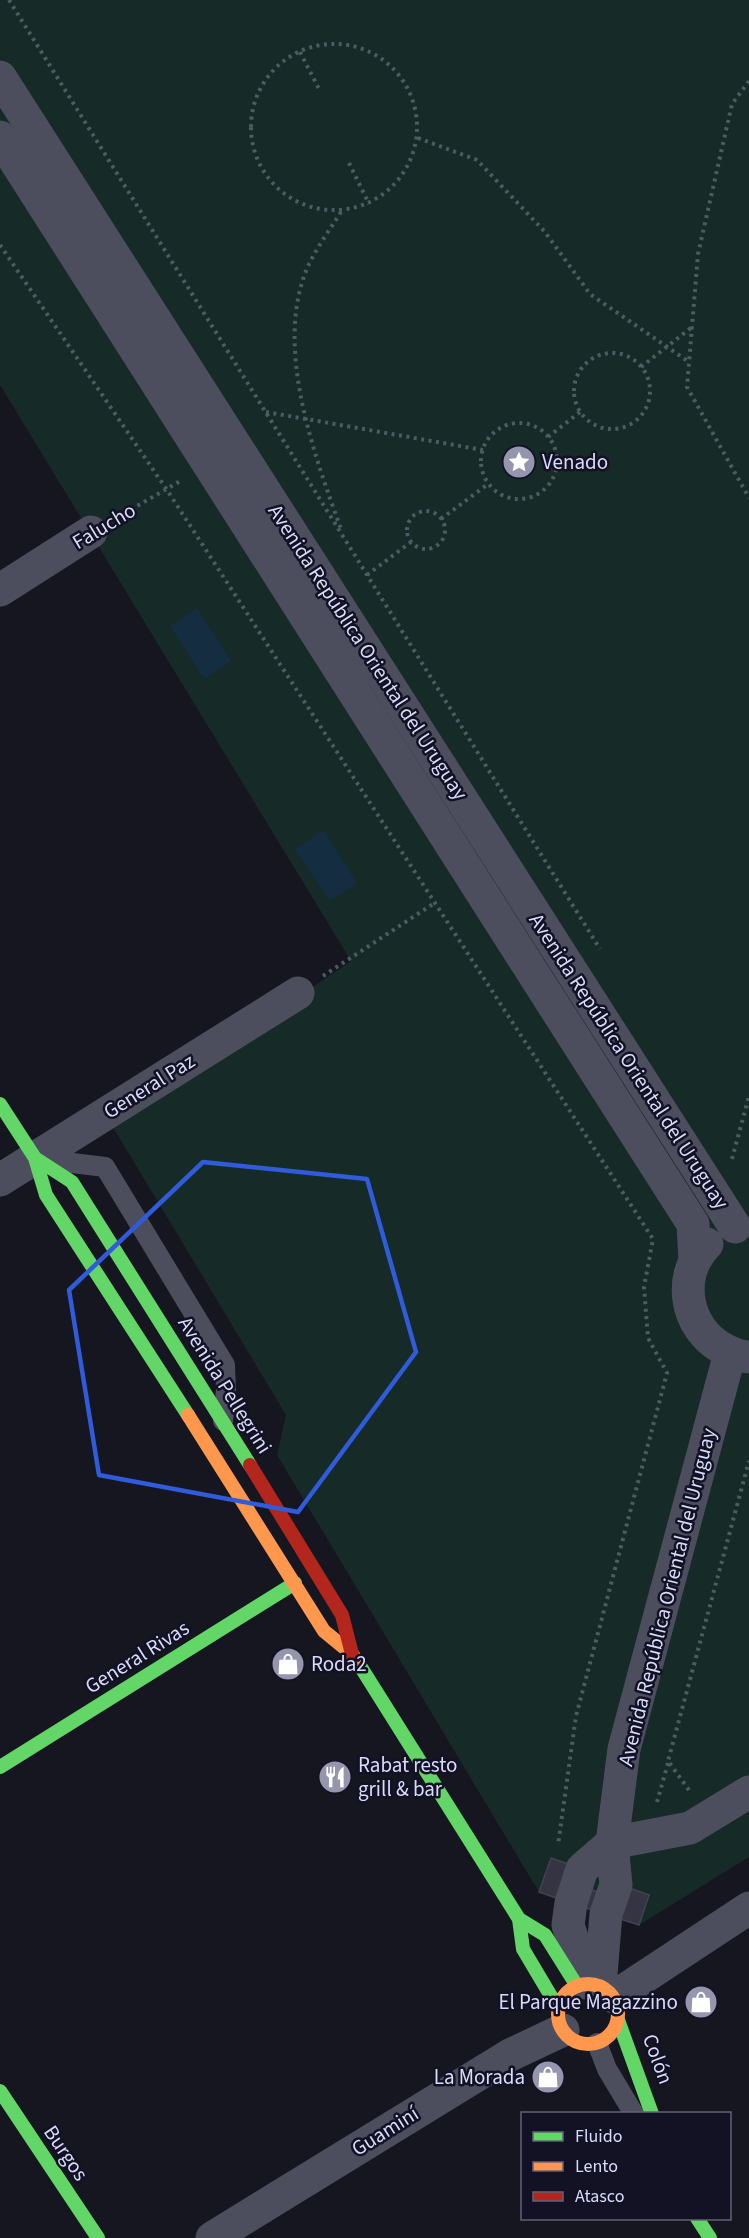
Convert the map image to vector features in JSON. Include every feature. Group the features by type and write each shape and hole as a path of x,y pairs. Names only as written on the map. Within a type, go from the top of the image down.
{"main road":[{"name":"Avenida Pellegrini","path":"0,1104 35,1158 46,1195 324,1631 352,1654"},
{"name":"Avenida Pellegrini","path":"35,1158 72,1182 318,1573 342,1615 352,1654 519,1919 523,1949 560,2019"},
{"name":"General Rivas","path":"0,1767 295,1583"},
{"name":"Avenida Pellegrini","path":"519,1919 545,1935 599,1994"},
{"path":"564,1994 599,1994 610,2035 597,2043 578,2042 560,2019 564,1994"},
{"name":"Colón","path":"599,1994 651,2112"},
{"name":"Burgos","path":"0,2091 98,2238"},
{"path":"698,2220 710,2238"}],"street":[{"name":"Avenida República Oriental del Uruguay","path":"0,76 742,1226"},
{"name":"Avenida República Oriental del Uruguay","path":"0,137 693,1224 695,1260"},
{"name":"Falucho","path":"0,590 91,532"},
{"name":"General Paz","path":"0,1179 298,993"},
{"path":"739,1355 711,1342 696,1324 689,1304 688,1281 695,1260 705,1246 719,1234 742,1226"},
{"name":"Avenida República Oriental del Uruguay","path":"599,1994 606,1914 616,1885 612,1843 624,1749 739,1355"},
{"path":"612,1843 690,1828 749,1792"},
{"path":"599,1994 749,1908"},
{"name":"Guaminí","path":"212,2238 510,2055 560,2019"}],"lane":[{"path":"35,1158 105,1167 225,1365 226,1390 223,1421"},
{"path":"597,2043 607,2069 633,2112"}],"path":[{"path":"9,0 606,958"},
{"path":"340,43 366,49 389,63 406,84 416,109 418,138 410,165 393,188 369,204 341,212 312,209 286,197 266,177 254,151 250,124 256,98 269,75 289,57 314,46 340,43"},
{"path":"300,52 320,91"},
{"path":"749,81 732,104 698,254 687,387 749,498"},
{"path":"418,138 477,160 545,232 590,294 689,362"},
{"path":"349,163 369,204"},
{"path":"341,212 306,271 294,317 297,376 318,466 344,537"},
{"path":"0,245 167,489 653,1239 644,1287 648,1338 667,1373 576,1716 556,1857"},
{"path":"641,366 692,327"},
{"path":"608,353 633,358 648,377 651,390 644,414 623,429 610,430 598,427 587,421 580,412 574,398 574,386 578,374 596,357 608,353"},
{"path":"266,412 483,450"},
{"path":"548,436 580,412"},
{"path":"515,423 527,424 539,428 548,436 555,448 558,460 556,473 541,493 529,499 517,500 505,497 494,491 488,484 481,469 483,450 492,434 503,427 515,423"},
{"name":"Falucho","path":"91,532 208,463"},
{"path":"441,519 488,484"},
{"path":"427,511 438,515 441,519 445,531 436,546 423,548 411,542 408,537 408,524 416,514 427,511"},
{"path":"367,575 411,542"},
{"path":"298,993 436,902"},
{"path":"732,1160 749,1096"},
{"path":"725,1149 736,1167"},
{"path":"700,1786 690,1792 668,1761 749,1461"}],"highlighted area":[{"path":"203,1162 367,1179 416,1352 298,1512 99,1475 69,1290"}],"green space":[{"path":"0,0 749,0 749,1857 639,1925 539,1892 277,1455 286,1415 111,1124 351,961 0,385"}],"water":[{"path":"197,608 231,661 204,679 170,626"},
{"path":"323,830 357,883 330,901 295,849"}],"building":[{"path":"551,1858 577,1867 565,1901 539,1892"},
{"path":"624,1886 649,1895 639,1925 614,1917"},
{"path":"587,1888 603,1894 597,1912 581,1906"}],"traffic: fast":[{"path":"0,1104 35,1158 46,1195 188,1415"},
{"path":"35,1158 72,1182 250,1465"},
{"path":"0,1767 295,1583"},
{"path":"357,1661 519,1919 523,1949 558,2008"},
{"path":"519,1919 545,1935 577,1986"},
{"path":"618,2020 651,2112"},
{"path":"0,2091 98,2238"},
{"path":"698,2220 710,2238"}],"traffic: slow":[{"path":"188,1415 324,1631 352,1654 357,1661"},
{"path":"582,1984 594,1984 605,1989 613,1997 618,2014 616,2026 605,2039 594,2044 582,2044 571,2039 563,2031 558,2020 558,2008 563,1997 571,1989 582,1984"}],"traffic: jam":[{"path":"250,1465 342,1615 352,1654"}],"place":[{"name":"Venado","path":"519,462"},
{"name":"Roda2","path":"288,1664"},
{"name":"Rabat resto grill & bar","path":"335,1777"},
{"name":"El Parque Magazzino","path":"701,2002"},
{"name":"La Morada","path":"548,2077"}]}
